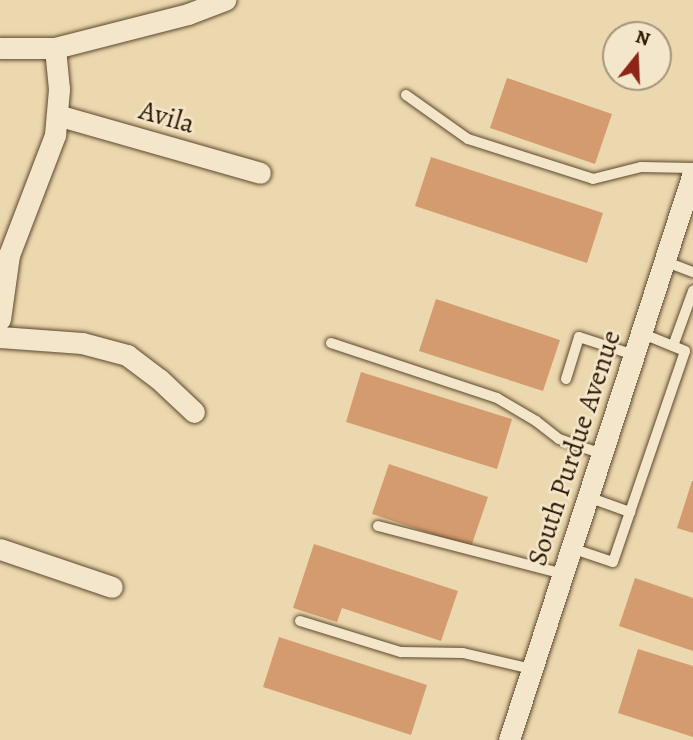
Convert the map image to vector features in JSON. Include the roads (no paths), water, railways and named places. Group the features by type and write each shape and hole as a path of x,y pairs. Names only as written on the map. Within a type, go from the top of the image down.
{"street":[{"path":"0,48 55,48 188,14 225,0"},
{"path":"0,319 9,255 55,135 55,48"},
{"name":"Avila","path":"57,115 261,173"},
{"name":"South Purdue Avenue","path":"509,740 693,171"},
{"path":"0,337 82,343 127,355 159,379 194,412"},
{"path":"0,549 113,587"}],"lane":[{"path":"406,95 468,139 593,179 642,167 693,171"},
{"path":"664,261 693,272"},
{"path":"673,346 693,291"},
{"path":"571,548 613,562 685,351 641,333"},
{"path":"566,379 579,337 634,355"},
{"path":"331,342 497,397 537,421 559,439 602,454"},
{"path":"588,497 629,512"},
{"path":"378,526 563,574"},
{"path":"300,621 401,652 463,653 532,669"}]}
